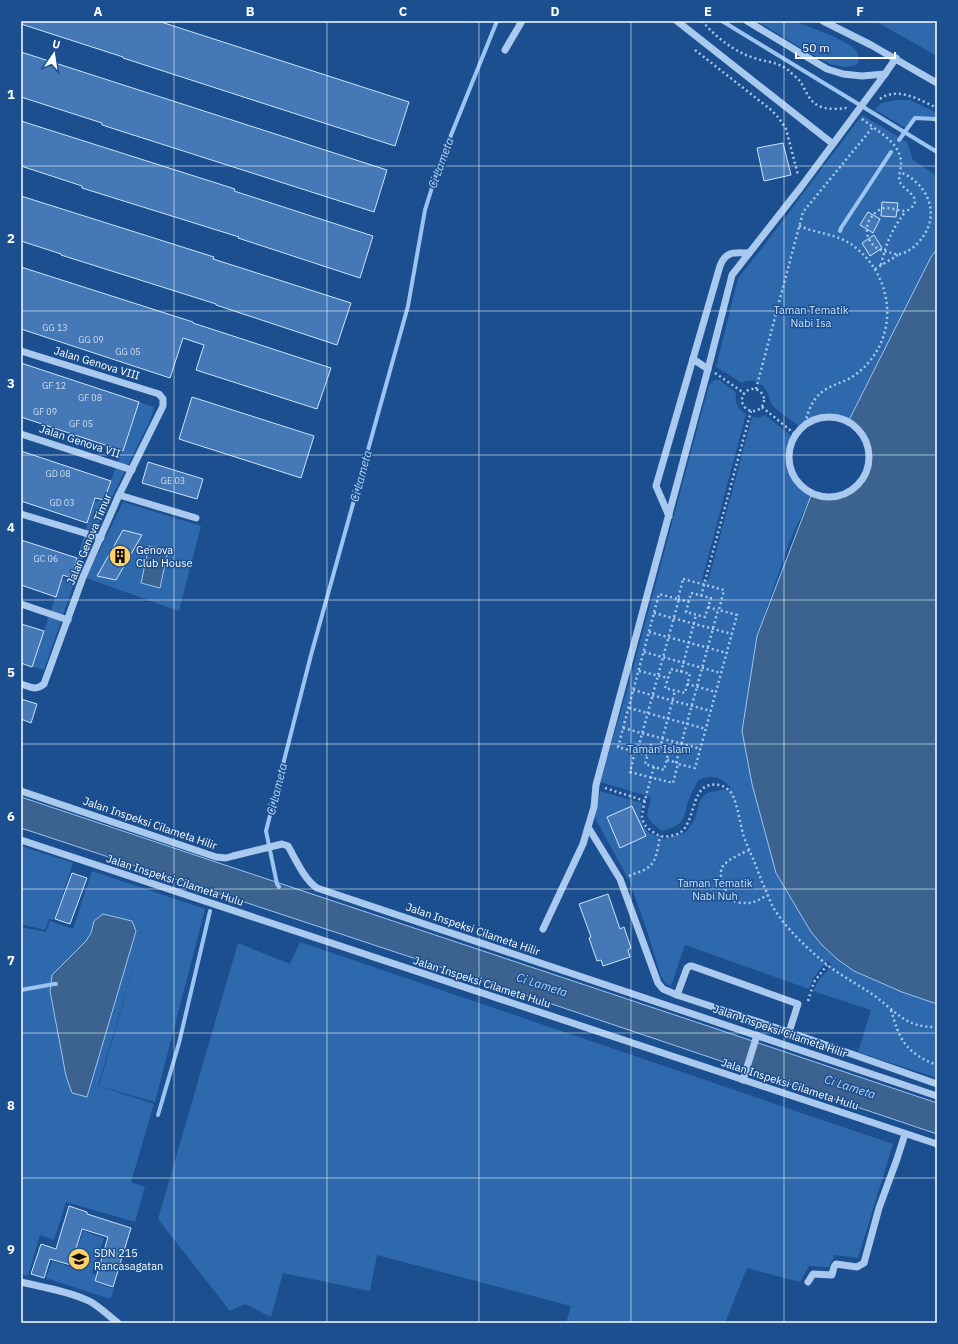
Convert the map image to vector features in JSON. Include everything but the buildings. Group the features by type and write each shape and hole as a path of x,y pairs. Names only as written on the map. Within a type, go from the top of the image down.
{"street":[{"path":"505,50 522,21"},
{"path":"677,21 833,144"},
{"path":"747,21 827,69 843,74 862,76 885,74"},
{"path":"823,21 840,28 896,58 937,83"},
{"path":"543,929 583,844 588,828 594,807 596,785 669,516 732,275 801,187 896,58"},
{"path":"669,516 656,486 723,258 730,253 749,253"},
{"name":"Jalan Genova VIII","path":"21,351 159,394 163,399"},
{"path":"693,359 708,369"},
{"name":"Jalan Genova Timur","path":"21,684 39,688 44,684 83,576 119,495 163,406 163,399"},
{"path":"821,418 835,418 848,422 858,430 865,440 869,454 868,466 861,482 853,489 844,494 832,497 818,496 806,490 796,480 790,468 789,455 792,442 805,425 821,418"},
{"name":"Jalan Genova VII","path":"21,434 132,470"},
{"path":"119,495 196,518"},
{"path":"21,514 101,538"},
{"path":"21,604 68,620"},
{"name":"Jalan Inspeksi Cilameta Hilir","path":"21,791 216,857 234,856 282,844 288,846 307,878 312,885 317,888 757,1034 937,1096"},
{"path":"588,828 620,879 658,983 663,989 937,1084"},
{"name":"Jalan Inspeksi Cilameta Hulu","path":"21,840 937,1144"},
{"path":"677,995 687,968 692,966 798,1004 789,1032"},
{"path":"743,1080 757,1034"},
{"path":"808,1282 813,1274 832,1275 836,1264 858,1268 864,1263 879,1208 905,1134"},
{"path":"21,1282 72,1295 90,1302 118,1323"}],"path":[{"path":"702,21 718,38 736,50 756,58 772,61 786,68 799,81 810,99 819,106 832,109 846,108 856,112 894,143 900,156 899,177 901,184 905,189 913,194 915,199 914,205 910,210 906,211 891,233 884,251 881,265"},
{"path":"695,50 770,109 779,118 786,129 801,187"},
{"path":"878,100 885,95 898,93 916,97 937,108"},
{"path":"803,212 873,127"},
{"path":"875,269 899,254 914,247 925,235 930,220 931,211 926,194 922,187 908,176 900,172"},
{"path":"756,390 800,226 803,212 802,205"},
{"path":"899,254 876,248 867,234 867,226 870,218 883,208 906,211"},
{"path":"800,226 811,231 837,237 851,244 863,255 875,269 884,288 888,308 886,327 880,345 869,362 855,375 820,393 808,410 805,425"},
{"path":"708,369 744,393"},
{"path":"751,389 761,392 764,402 762,407 758,410 747,410 742,404 744,393 751,389"},
{"path":"762,407 796,435"},
{"path":"701,596 750,411"},
{"path":"683,579 704,584 724,590 707,648 673,783 630,772 643,733 683,579"},
{"path":"691,593 711,598 705,618 686,612 689,602 691,593"},
{"path":"647,755 618,747 654,613 660,594 689,602"},
{"path":"667,760 695,768 727,653 737,615 708,607"},
{"path":"654,613 732,634"},
{"path":"680,672 696,615"},
{"path":"649,632 727,653"},
{"path":"644,652 721,673"},
{"path":"671,669 690,674 685,693 665,688 668,678 671,669"},
{"path":"639,671 668,678"},
{"path":"687,684 716,692"},
{"path":"633,690 711,711"},
{"path":"660,748 675,691"},
{"path":"629,708 706,729"},
{"path":"623,728 662,737 701,749"},
{"path":"650,745 669,751 664,770 644,764 647,755 650,745"},
{"path":"654,767 642,817 648,829 660,836 679,833 688,823 696,798 700,791 710,786 719,785 726,788 733,794 744,838 773,906 784,923 827,965 870,993 906,1021 924,1028 937,1027"},
{"path":"596,785 646,801"},
{"path":"620,879 647,868 652,864 660,836"},
{"path":"749,850 723,866 720,873 720,878 731,898 736,902 750,903 768,895"},
{"path":"806,1006 814,982 827,965"},
{"path":"808,998 812,999"},
{"path":"891,1010 896,1029 903,1042 913,1053 937,1065"}],"green space":[{"path":"757,21 791,21 826,33 852,47 858,54 858,63 854,66 845,67 830,64"},
{"path":"875,21 929,21 937,26 937,56"},
{"path":"897,100 910,100 937,113 937,119 915,116 906,128 875,110 881,103"},
{"name":"Taman Tematik Nabi Isa","path":"862,115 907,142 913,160 937,176 937,248 848,422 829,418 813,422 802,428 772,405 765,388 762,385 754,381 746,381 742,383 716,367 738,278"},
{"path":"714,380 720,380 736,393 737,405 740,410 746,414 702,580 708,581 752,417 759,418 765,415 794,438 789,454 791,469 799,483 812,493 789,543 757,636 752,784 776,873 811,932 837,959 854,971 902,992 937,1004 937,1078 858,1052 871,1010 813,991 819,980 832,965 827,961 813,978 809,989 685,945 671,986 666,984 661,976 630,882 595,818 600,791 642,803 640,815 642,823 648,832 664,839 686,832 695,819 700,800 707,793 731,788 716,777 708,777 698,780 687,804 683,819 680,823 662,831 652,823 647,816 651,797 600,782 628,687 709,385"},
{"path":"139,402 154,407 150,421 84,555 44,670 32,667 61,580 71,578 94,502 104,500"},
{"path":"123,502 201,526 179,611 86,578"},
{"path":"21,846 73,863 54,920 49,919 45,930 21,924"},
{"path":"92,871 205,909 155,1102 99,1086 141,941 98,1086 154,1104 131,1182 145,1187 135,1222 66,1202 54,1240 40,1235 28,1276 21,1274 21,927 46,932 50,921 73,929"},
{"path":"300,942 893,1144 858,1258 835,1255 829,1267 809,1266 800,1282 747,1268 725,1323 566,1323 571,1306 377,1255 370,1291 283,1273 271,1317 245,1304 230,1311 158,1219 238,943 290,964"},
{"path":"83,1231 104,1238 92,1273 96,1275 94,1282 114,1289 110,1299 46,1278 52,1261 71,1267"}],"water":[{"path":"937,249 937,1004 902,992 854,971 837,959 811,932 776,873 752,784 742,731 757,636 812,493 822,496 840,495 856,486 862,479 866,471 868,461 868,447 861,435 848,422 931,257"},
{"path":"149,546 168,550 160,588 141,583"},
{"path":"21,797 937,1103 937,1134 546,1002 21,828"},
{"path":"103,914 132,921 136,931 87,1097 72,1093 66,1076 50,991 52,975 86,941 91,933 94,921"}],"waterway":[{"name":"Ci Lameta","path":"279,887 277,884 266,831 311,655 408,306 425,210 439,165 497,21"},
{"path":"722,21 937,152"},
{"path":"899,140 915,118 935,119 937,121"},
{"path":"840,231 891,152"},
{"path":"158,1115 179,1043 210,911"},
{"path":"21,990 56,984"}],"place":[{"name":"Genova Club House","path":"120,556"},
{"name":"SDN 215 Rancasagatan","path":"79,1259"}],"park label":[{"name":"Taman Islam","path":"659,749"},
{"name":"Taman Tematik Nabi Nuh","path":"715,889"}]}
